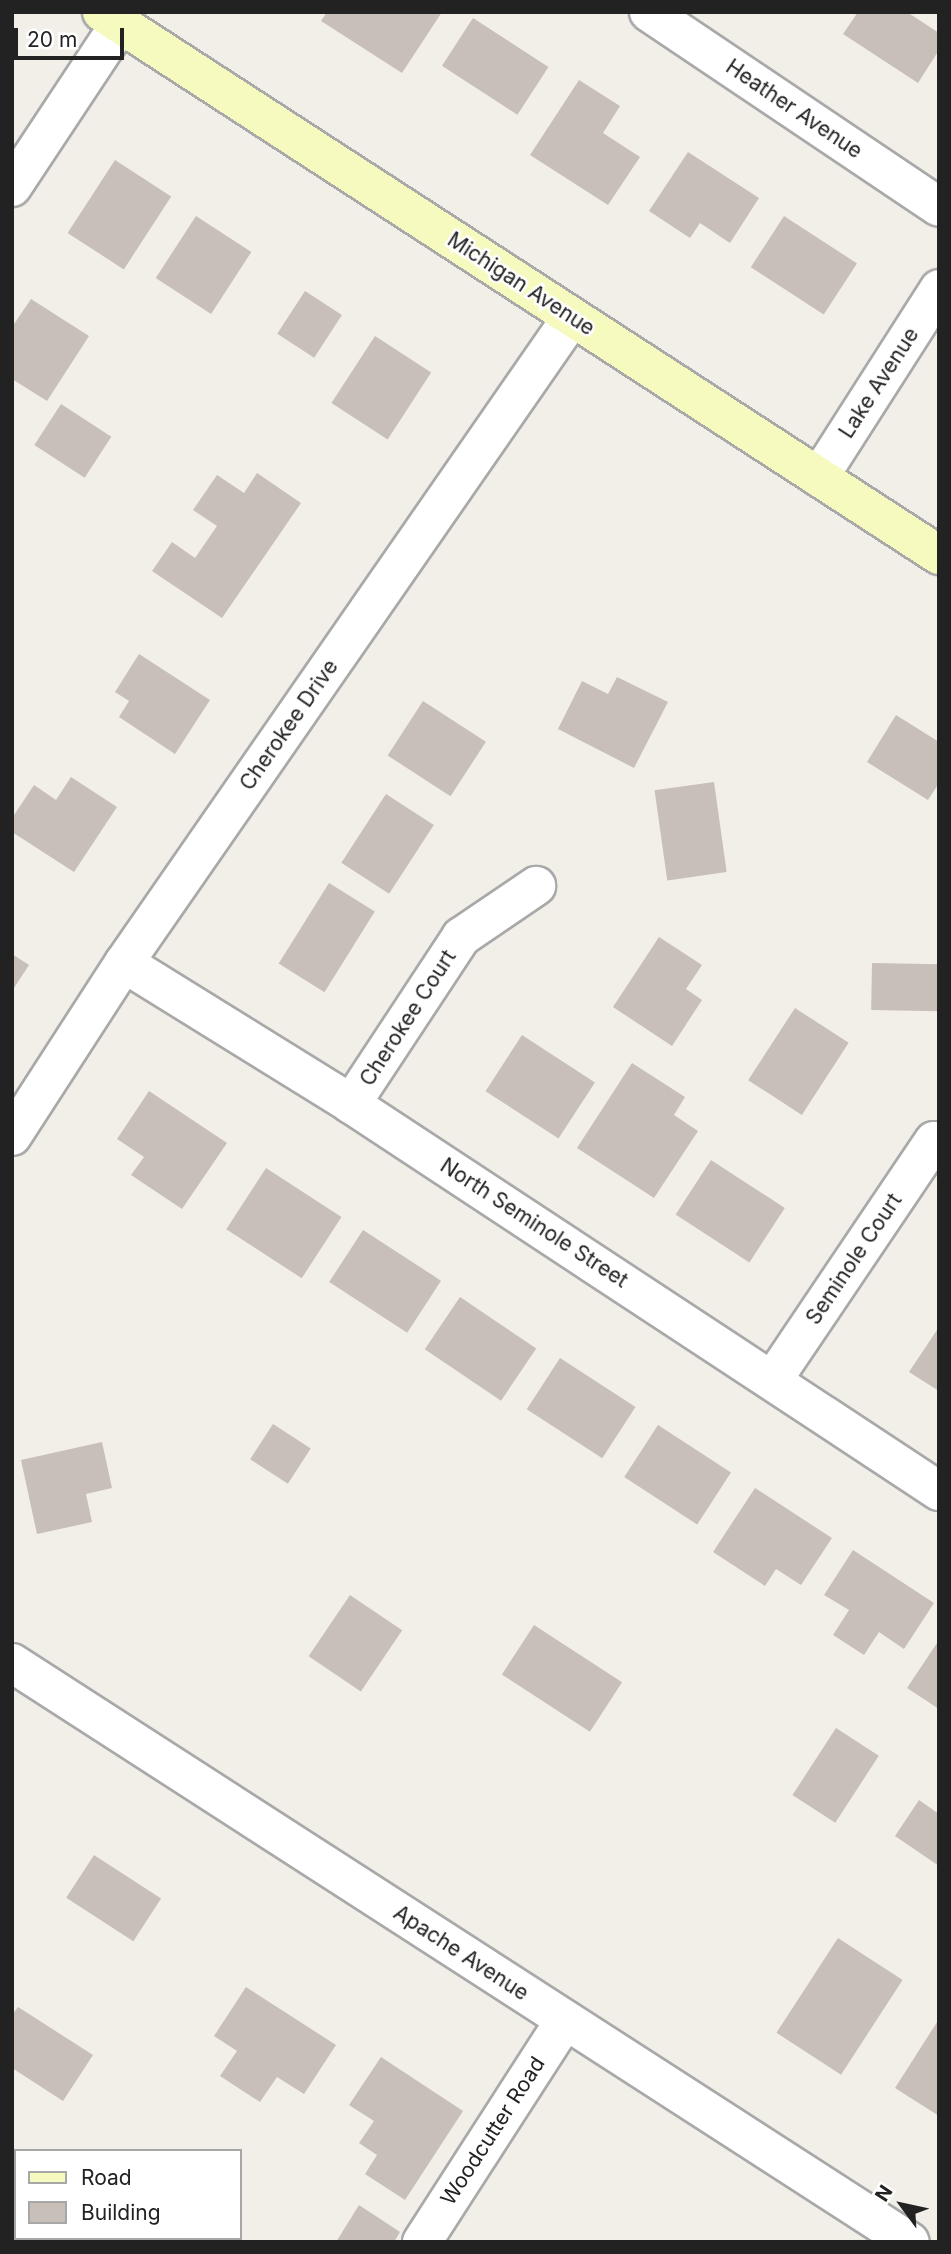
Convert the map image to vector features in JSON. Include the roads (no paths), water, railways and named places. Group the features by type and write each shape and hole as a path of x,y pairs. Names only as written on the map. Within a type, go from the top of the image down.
{"main road":[{"name":"Michigan Avenue","path":"111,18 939,555"}],"street":[{"name":"Heather Avenue","path":"649,12 939,207"},
{"path":"12,187 111,18"},
{"name":"Lake Avenue","path":"819,477 939,289"},
{"name":"Cherokee Drive","path":"12,1136 124,963 572,317"},
{"name":"Cherokee Court","path":"351,1104 461,937 536,886"},
{"name":"North Seminole Street","path":"124,963 351,1104 774,1378 939,1490"},
{"name":"Seminole Court","path":"774,1378 934,1140"},
{"name":"Apache Avenue","path":"12,1663 910,2242"},
{"name":"Woodcutter Road","path":"422,2242 565,2020"}]}
